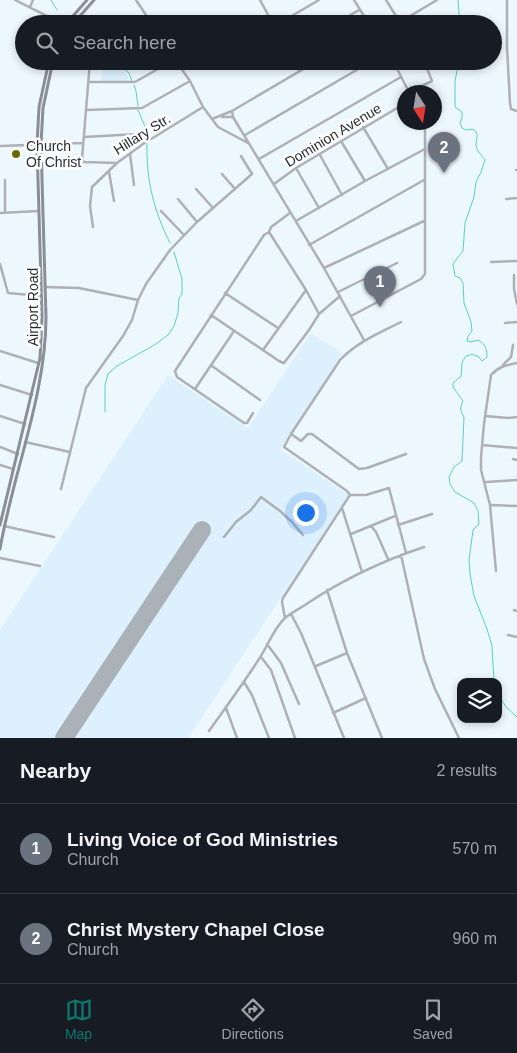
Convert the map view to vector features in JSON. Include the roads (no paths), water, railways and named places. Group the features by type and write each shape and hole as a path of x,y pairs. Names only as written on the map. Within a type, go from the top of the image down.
{"main road":[{"path":"73,15 87,0"},
{"path":"81,15 94,0"},
{"name":"Airport Road","path":"0,549 2,525 13,469 40,363 42,326 39,107 47,70"},
{"name":"Airport Road","path":"2,525 25,442 40,380 44,353 46,330 39,144 43,108 51,70"}],"street":[{"path":"16,0 46,15"},
{"path":"30,7 33,0"},
{"path":"136,0 146,15"},
{"path":"266,0 261,1 268,15"},
{"path":"293,15 319,0"},
{"path":"354,0 363,15"},
{"path":"386,0 396,15"},
{"path":"414,15 437,0"},
{"path":"507,0 510,103 511,109 517,111"},
{"path":"350,15 359,10"},
{"path":"0,146 84,143 90,70"},
{"path":"89,82 135,82 156,70"},
{"path":"182,70 203,108 218,127 249,144"},
{"path":"212,119 232,111 303,70"},
{"path":"245,135 357,70"},
{"path":"398,70 405,85"},
{"path":"424,85 432,81 428,70"},
{"path":"259,159 401,77"},
{"path":"86,110 142,108 190,81"},
{"name":"Hillary Str.","path":"84,143 82,159 84,162 117,163 142,144 203,108"},
{"name":"Dominion Avenue","path":"274,184 341,140 397,108"},
{"path":"232,111 233,117 324,268 364,340"},
{"path":"220,116 233,117"},
{"path":"363,127 388,169"},
{"path":"351,316 423,276 426,267 424,221 425,130"},
{"path":"84,137 138,134 142,144"},
{"path":"341,140 364,181"},
{"path":"296,221 364,181 426,149"},
{"path":"130,154 134,185"},
{"path":"320,154 342,195"},
{"path":"61,489 86,388 123,336 132,320 138,300 146,284 170,250 197,222 252,174 241,156"},
{"path":"93,227 90,206 92,187 117,163"},
{"path":"296,168 319,208"},
{"path":"109,172 114,201"},
{"path":"222,174 234,189"},
{"path":"5,180 5,212"},
{"path":"310,246 424,180"},
{"path":"196,189 213,208"},
{"path":"506,199 517,198"},
{"path":"178,199 197,222"},
{"path":"0,213 39,211"},
{"path":"161,211 184,236"},
{"path":"252,413 247,423 244,423 177,377 175,370 264,235 269,232 271,226 290,213"},
{"path":"324,268 424,221"},
{"path":"269,232 319,314"},
{"path":"491,262 517,261"},
{"path":"338,292 397,262"},
{"path":"0,264 9,295 41,296"},
{"path":"514,276 517,304"},
{"path":"44,287 79,288 138,300"},
{"path":"263,350 306,290"},
{"path":"226,293 278,328"},
{"path":"212,315 279,361 286,362 319,314 340,296"},
{"path":"350,495 347,490 286,449 285,446 340,360 349,350 364,340 401,322"},
{"path":"505,323 517,322"},
{"path":"195,389 234,331"},
{"path":"496,570 490,505 486,482 481,470 482,445 491,376 508,361 513,345"},
{"path":"0,351 40,363"},
{"path":"503,366 517,363"},
{"path":"211,366 260,400"},
{"path":"0,384 32,396"},
{"path":"0,416 25,424"},
{"path":"485,416 517,417"},
{"path":"291,434 300,441 308,434 312,434 359,469 406,454"},
{"path":"25,442 70,452"},
{"path":"482,445 517,448"},
{"path":"0,447 18,454"},
{"path":"0,465 13,469"},
{"path":"486,482 517,480"},
{"path":"350,495 366,495 389,488 406,553"},
{"path":"285,618 283,598 350,495"},
{"path":"224,537 236,522 252,510 261,497 292,522 303,536"},
{"path":"490,505 517,506"},
{"path":"342,508 362,572"},
{"path":"398,525 432,514"},
{"path":"351,534 395,516"},
{"path":"2,525 54,537"},
{"path":"371,526 376,532 388,559"},
{"path":"208,731 244,682 285,618 327,590 362,572 424,547"},
{"path":"401,555 424,659 435,689 459,738"},
{"path":"0,558 40,566"},
{"path":"327,590 347,653 382,738"},
{"path":"291,614 315,666 344,738"},
{"path":"508,636 517,636"},
{"path":"267,644 282,663 299,704"},
{"path":"315,666 347,653"},
{"path":"260,657 270,670 295,738"},
{"path":"244,682 252,695 269,738"},
{"path":"333,713 366,698"},
{"path":"226,708 237,738"}],"waterway":[{"path":"51,0 57,10"},
{"path":"458,0 459,15"},
{"path":"125,70 129,73 132,81"},
{"path":"457,70 455,81 455,107 462,112 460,123 462,128 466,130 473,129 476,133 476,147 485,160 476,182 474,197 465,223 463,251 453,264 455,276 460,278 463,283 464,303 471,322 472,331 467,341 478,340 483,343 486,347 487,357 482,361 479,357 472,354 465,357 462,363 461,376 453,383 453,387 463,401 461,409 464,417 462,461 454,467 449,477 450,484 455,492 474,503 478,511 479,524 473,530 469,560 470,574 474,596 492,646 494,678"},
{"path":"134,85 138,106"},
{"path":"138,110 146,129 147,137"},
{"path":"147,144 148,170 152,195 170,243"},
{"path":"105,412 105,385 108,374 117,366 156,344 169,334 174,326 178,313 179,298 182,294 182,279 174,252"},
{"path":"502,700 517,717"}],"place":[{"name":"Church Of Christ","path":"16,154"},
{"name":"Christ Mystery Chapel Close","path":"444,173"},
{"name":"Living Voice of God Ministries","path":"380,307"}]}
